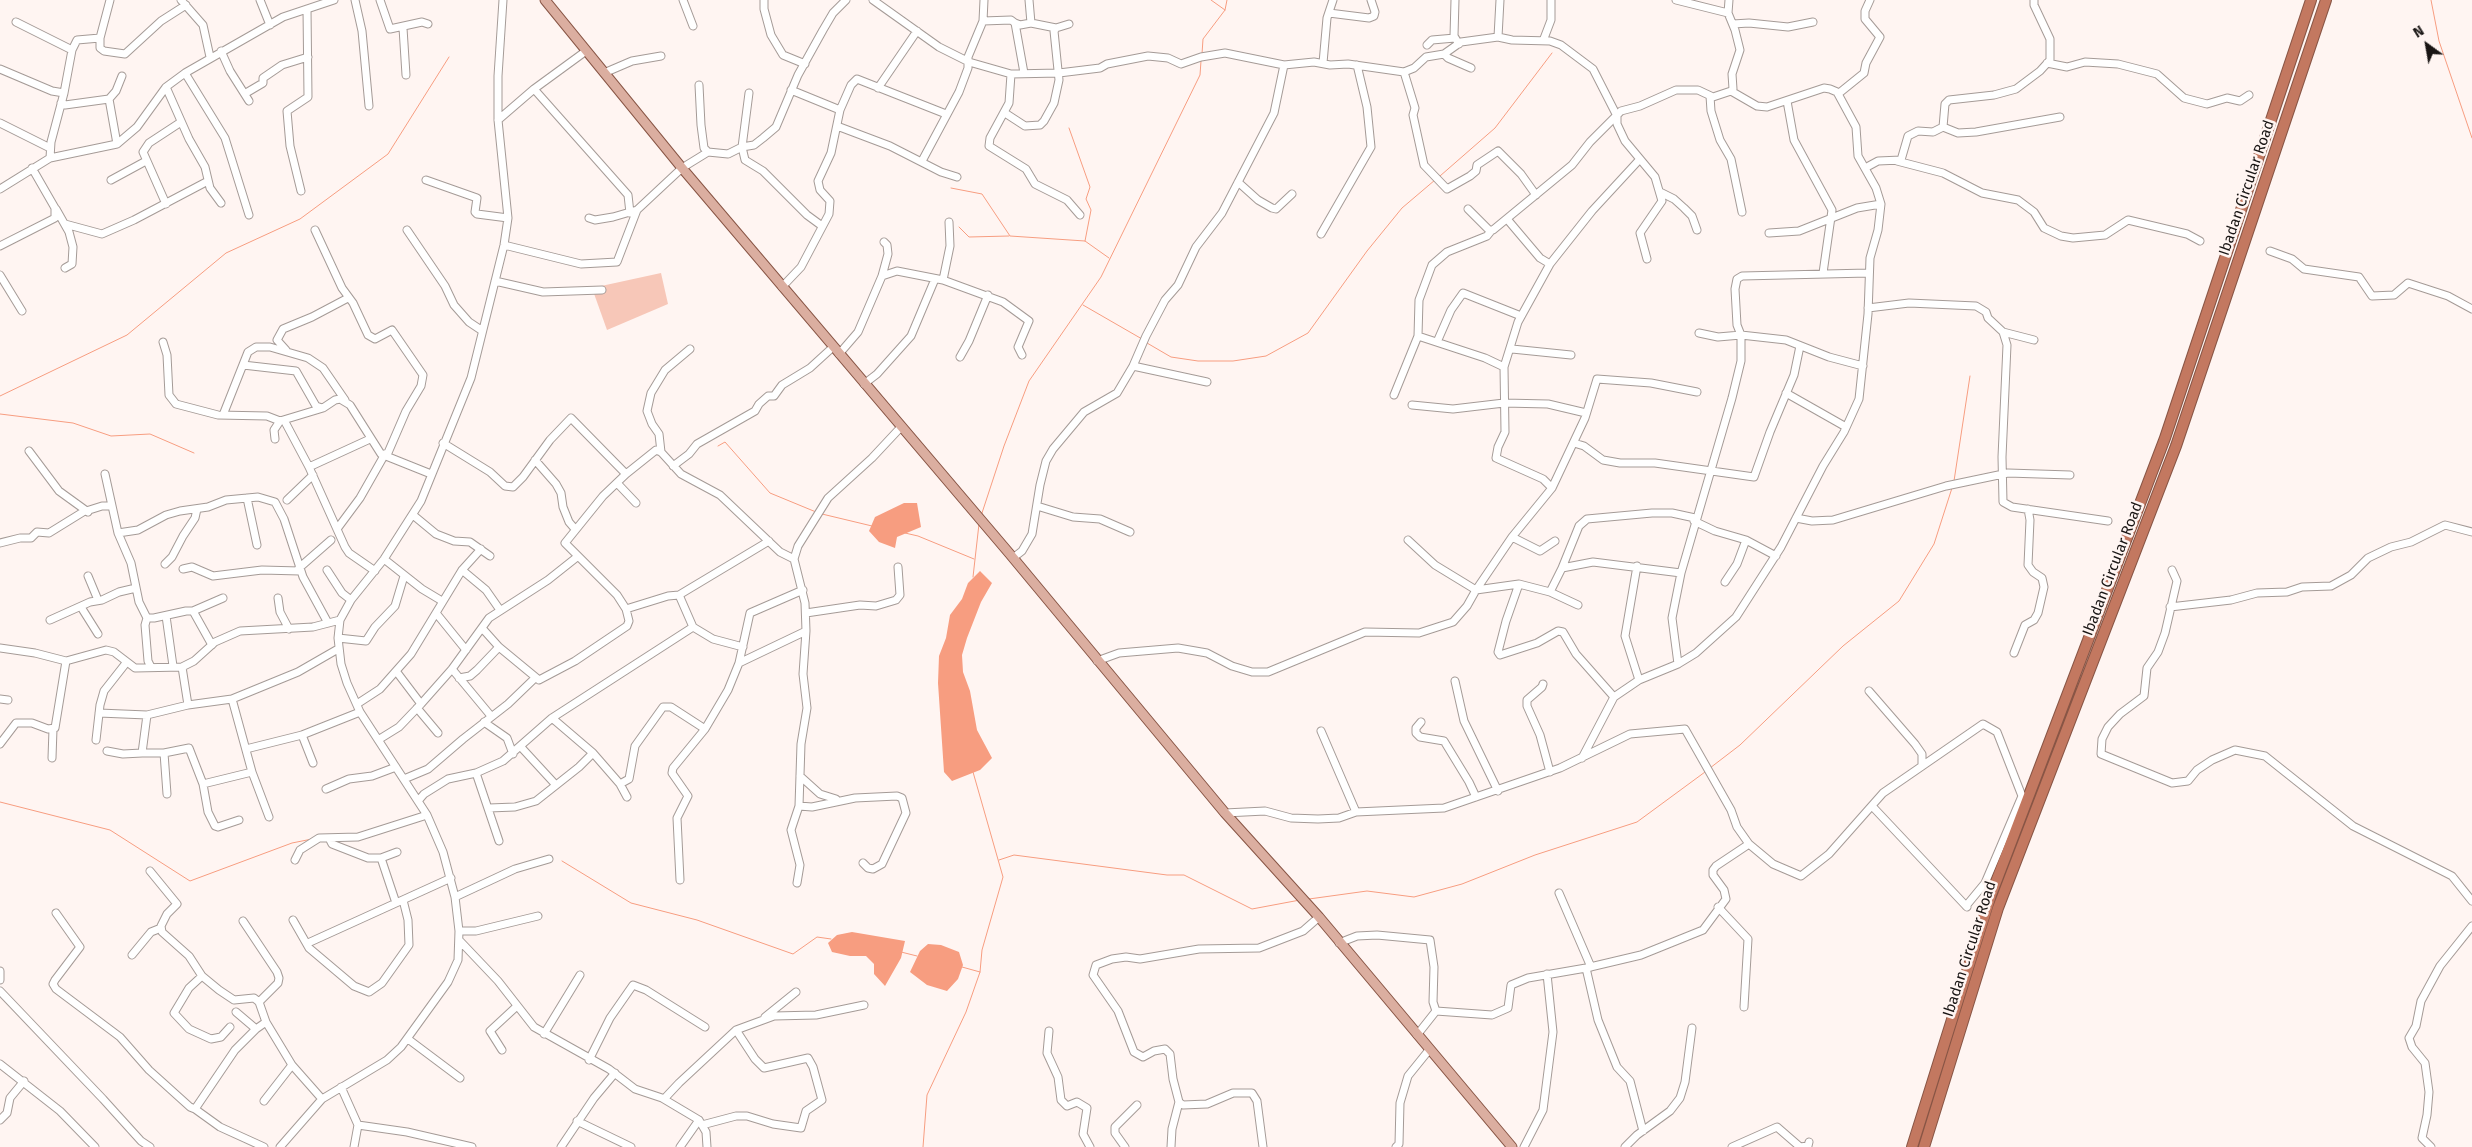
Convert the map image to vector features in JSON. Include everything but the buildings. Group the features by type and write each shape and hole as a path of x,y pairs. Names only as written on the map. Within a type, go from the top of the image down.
{"highway":[{"name":"Ibadan Circular Road","path":"1912,1147 1991,895 2165,438 2311,0"},
{"name":"Ibadan Circular Road","path":"1924,1147 1998,908 2176,446 2326,0"}],"main road":[{"path":"545,0 682,168 1013,558 1225,813 1319,917 1512,1147"}],"street":[{"path":"110,0 100,38 100,48 104,52 125,54 184,2 203,25 210,57"},
{"path":"260,0 270,25"},
{"path":"0,190 50,158 117,144 137,127 166,87 184,73 283,17 334,0"},
{"path":"355,0 362,31 369,106"},
{"path":"380,0 390,29 403,28 422,22 428,24"},
{"path":"280,1147 322,1099 387,1060 408,1039 455,971 460,931 451,878 434,828 360,712 347,683 338,650 338,638 340,620 351,600 384,559 421,501 471,378 481,330 504,245 508,218 498,120 498,76 503,0"},
{"path":"684,0 693,26"},
{"path":"764,0 764,9 771,35 783,54 805,64"},
{"path":"589,218 595,220 633,212 682,168 708,152 728,154 742,147 754,145 776,127 805,64 833,13 846,0"},
{"path":"873,0 939,47 970,62 1011,74 1059,73 1100,68 1107,64 1148,56 1168,58 1181,64 1225,53 1284,65 1314,62 1357,65 1404,72 1414,68 1426,57 1444,54 1457,41 1455,0"},
{"path":"922,161 959,92 970,62 968,57 974,39 983,21 984,0"},
{"path":"1029,0 1031,23"},
{"path":"1323,63 1329,13 1333,0"},
{"path":"1329,13 1369,18 1374,16 1375,12 1371,0"},
{"path":"1498,37 1500,0"},
{"path":"1543,41 1551,20 1551,0"},
{"path":"1676,0 1728,13"},
{"path":"1394,395 1418,336 1419,300 1432,265 1447,252 1487,236 1550,181 1572,165 1590,142 1621,111 1676,90 1698,90 1710,96 1718,96 1733,89 1732,74 1740,50 1728,13 1729,0"},
{"path":"1838,94 1864,73 1866,63 1880,37 1865,19 1865,11 1870,0"},
{"path":"1943,127 1945,104 1949,100 1994,96 2016,89 2050,60 2050,39 2034,6 2034,0"},
{"path":"301,191 290,146 287,111 308,96 307,9"},
{"path":"983,21 1011,20 1020,25 1031,23 1056,28 1069,24"},
{"path":"16,22 72,50"},
{"path":"1733,24 1749,23 1788,27 1813,22"},
{"path":"1016,23 1024,73"},
{"path":"403,28 406,75"},
{"path":"1005,113 1025,126 1040,125 1054,103 1059,73 1054,36 1056,28"},
{"path":"878,88 917,31"},
{"path":"1427,45 1432,40 1457,41 1498,37 1512,40 1543,41 1561,45 1593,69 1616,116 1617,124 1625,141 1654,178 1660,192 1662,201 1640,232 1647,259"},
{"path":"50,158 50,148 64,93 72,50 77,40 100,38"},
{"path":"498,120 534,89 586,51"},
{"path":"221,52 230,71 246,93 249,101"},
{"path":"1444,54 1448,58 1471,68"},
{"path":"604,73 632,61 661,56"},
{"path":"246,93 263,83 263,78 282,65 308,57"},
{"path":"2047,64 2067,67 2085,62 2118,64 2157,74 2184,98 2207,104 2227,98 2240,101 2250,95"},
{"path":"1013,558 1022,551 1032,534 1046,461 1053,449 1084,412 1117,392 1133,366 1165,300 1178,285 1196,247 1222,213 1274,113 1284,65"},
{"path":"1321,234 1371,147 1367,107 1357,65"},
{"path":"0,69 52,91 64,93"},
{"path":"1404,72 1415,108 1413,115 1424,165 1446,189 1470,176 1476,171 1477,164 1498,151 1521,174 1536,195"},
{"path":"184,73 225,138 249,215"},
{"path":"1011,74 1011,95 1005,113 994,130 989,146 1026,169 1033,182 1067,200 1080,215"},
{"path":"61,103 65,105 109,99 116,91 122,76"},
{"path":"782,287 801,267 831,207 828,197 818,185 818,181 831,153 840,110 854,80 859,79 946,114"},
{"path":"699,84 704,148 708,152"},
{"path":"166,87 180,122 205,167 208,181 221,203"},
{"path":"1582,758 1614,697 1639,680 1678,664 1696,653 1736,617 1776,556 1823,466 1846,427 1859,399 1868,308 1868,273 1871,250 1878,230 1881,204 1876,188 1858,156 1856,127 1838,94 1824,88 1766,107 1757,106 1731,91"},
{"path":"504,245 581,264 617,262 633,212 628,195 534,89"},
{"path":"792,90 840,110"},
{"path":"749,92 742,147 748,164 763,171 808,215 822,226"},
{"path":"1710,96 1711,111 1730,159 1742,212"},
{"path":"109,99 117,144"},
{"path":"1787,101 1794,140 1832,210 1823,273"},
{"path":"1897,161 1903,158 1908,136 1923,130 1933,132 1943,127 1958,133 1976,132 2060,117"},
{"path":"166,204 143,152 149,143 180,122"},
{"path":"0,123 50,148"},
{"path":"837,126 922,161 941,172 957,177"},
{"path":"1552,488 1544,480 1496,458 1498,447 1505,432 1504,367 1512,349 1521,316 1550,264 1592,211 1640,160"},
{"path":"111,180 146,161"},
{"path":"1865,168 1878,161 1897,161 1942,173 1982,193 2018,200 2034,212 2044,228 2061,236 2073,238 2105,235 2128,220 2187,234 2200,241"},
{"path":"32,168 65,224 73,247 72,264 65,268"},
{"path":"426,180 476,198 475,212 477,214 508,218"},
{"path":"65,224 102,234 166,204 208,181"},
{"path":"1238,182 1258,200 1276,209 1292,194"},
{"path":"1660,192 1674,199 1692,216 1697,230"},
{"path":"1769,233 1799,232 1857,208 1881,204"},
{"path":"0,246 55,218 55,208"},
{"path":"1468,209 1491,231"},
{"path":"1507,219 1540,258 1550,264"},
{"path":"943,280 950,253 949,222"},
{"path":"315,230 368,336 375,339 392,330 423,375 421,386 406,411 386,454 360,498 337,529"},
{"path":"407,230 445,286 454,305 469,322 481,330"},
{"path":"673,466 689,454 697,444 755,412 759,404 768,396 774,396 782,385 836,351 858,332 882,276 888,254 887,245 884,242"},
{"path":"2270,251 2292,259 2304,269 2359,277 2372,296 2394,295 2408,283 2448,296 2472,309"},
{"path":"882,276 897,271 943,280 1003,302 1028,319 1023,332 1024,336 1018,347 1022,355"},
{"path":"1678,664 1672,618 1681,572 1741,361 1741,335 1737,326 1735,289 1739,277 1868,273"},
{"path":"0,275 22,311"},
{"path":"864,384 877,374 911,336 935,279"},
{"path":"495,281 543,292 602,290"},
{"path":"1437,342 1452,310 1463,293 1521,316"},
{"path":"960,357 969,341 988,296"},
{"path":"286,351 277,340 283,329 348,298"},
{"path":"1868,308 1910,303 1976,306 1986,312 1988,318 2003,332 2007,344 2003,474 2004,502 2012,507 2108,520"},
{"path":"2003,332 2034,340"},
{"path":"1699,334 1718,337 1741,335 1786,340 1829,357 1863,366"},
{"path":"1418,336 1485,358 1504,367"},
{"path":"163,342 167,355 169,396 176,404 223,416 267,416 282,420 323,408 335,400 345,400"},
{"path":"1574,443 1584,446 1603,460 1655,462 1754,477 1794,375 1800,346"},
{"path":"223,416 248,352 256,347 286,351 308,358 323,368 354,410 370,439 381,454 386,454 432,474"},
{"path":"661,452 659,434 652,424 647,411 651,393 665,370 690,349"},
{"path":"1512,349 1571,355"},
{"path":"243,365 296,371 316,406 323,408"},
{"path":"1133,366 1207,382"},
{"path":"1097,661 1119,653 1178,648 1207,653 1232,666 1252,672 1268,672 1365,632 1419,633 1453,622 1467,606 1512,537 1552,488 1574,443 1598,379 1651,383 1698,392"},
{"path":"1786,393 1846,427"},
{"path":"1412,405 1453,410 1504,403 1548,404 1586,412"},
{"path":"443,443 490,472 507,487 516,484 550,440 571,418 626,474"},
{"path":"275,439 274,430 282,420"},
{"path":"282,420 309,467 349,553 375,571"},
{"path":"797,883 800,865 792,830 799,806 801,744 807,708 804,674 806,613 803,590 794,559 798,546 828,498 872,458 901,427"},
{"path":"309,467 370,439"},
{"path":"482,628 499,647 535,678 543,679 627,626 629,621 626,609 617,595 565,543 576,528 617,483 656,450 661,452 673,466 720,495 780,552 794,559"},
{"path":"29,452 58,491 88,512"},
{"path":"535,460 556,484 561,493 563,507 569,522 576,528"},
{"path":"105,474 118,533 131,563 141,608 147,618 145,624 148,660 152,667"},
{"path":"1796,518 1812,521 1833,520 1946,486 2003,474 2070,475"},
{"path":"287,500 313,476"},
{"path":"617,483 636,503"},
{"path":"247,498 257,544"},
{"path":"118,533 138,530 166,515 208,507 226,500 258,498 276,502 284,519 300,569 328,623"},
{"path":"0,543 20,538 32,538 37,532 49,534 83,512 88,512 102,506 112,506"},
{"path":"1037,506 1073,517 1100,520 1130,532"},
{"path":"165,564 172,557 195,518 197,509"},
{"path":"2014,653 2024,624 2034,620 2038,613 2044,587 2042,578 2033,572 2028,565 2028,509"},
{"path":"1550,592 1579,526 1587,519 1672,513 1695,520 1715,531 1746,540 1776,556"},
{"path":"413,515 436,534 454,541 470,542 490,556"},
{"path":"2170,607 2222,601 2257,593 2287,592 2302,586 2331,586 2351,575 2368,558 2391,547 2411,542 2445,525 2472,532"},
{"path":"1512,537 1540,551 1556,541"},
{"path":"183,569 192,567 214,576 262,570 300,569 331,540"},
{"path":"1408,540 1435,565 1476,590 1519,584 1550,592 1578,605"},
{"path":"1725,582 1737,564 1746,540"},
{"path":"626,609 679,594 769,541"},
{"path":"357,704 380,689 412,654 462,570 481,549"},
{"path":"378,740 399,727 419,706 452,669 489,618 548,580 577,557"},
{"path":"384,559 404,576 442,601"},
{"path":"1562,568 1593,562 1681,572"},
{"path":"1637,566 1625,636 1639,680"},
{"path":"806,613 860,606 876,606 896,600 900,595 898,567"},
{"path":"327,570 342,593 351,600"},
{"path":"462,570 486,590 500,610"},
{"path":"2172,570 2177,581 2165,633 2158,652 2147,668 2144,696 2120,714 2108,727 2102,739 2101,754 2172,783 2188,781 2197,770 2212,760 2235,750 2265,756 2353,826 2452,876 2472,901"},
{"path":"88,576 98,600"},
{"path":"338,638 366,641 375,627 395,606 404,576"},
{"path":"1519,584 1506,620 1498,652 1500,655 1537,643 1558,631 1563,632 1576,654 1614,697"},
{"path":"50,620 98,600 136,588"},
{"path":"680,880 677,818 688,796 672,773 677,762 705,729 728,690 739,663 748,618 753,610 803,590"},
{"path":"679,594 693,627 713,639 743,647"},
{"path":"147,618 193,611 222,598"},
{"path":"278,598 280,612 289,629"},
{"path":"80,607 98,634"},
{"path":"193,611 212,645"},
{"path":"436,613 466,650"},
{"path":"166,616 172,666"},
{"path":"0,648 35,653 66,661 106,650 114,652 134,668 182,667 194,661 212,645 240,631 313,627 340,620"},
{"path":"418,801 424,794 448,780 476,774 512,754 552,718 693,627"},
{"path":"739,663 806,631"},
{"path":"459,678 470,676 499,647"},
{"path":"99,713 148,715 188,705 232,699 298,672 338,650"},
{"path":"52,758 53,729 57,725 66,661"},
{"path":"96,740 104,691 126,663"},
{"path":"182,667 188,705"},
{"path":"452,669 491,716"},
{"path":"396,672 438,733"},
{"path":"404,779 428,769 508,704 535,678"},
{"path":"1455,681 1464,721 1498,791"},
{"path":"1543,684 1527,700 1527,706 1540,735 1550,772"},
{"path":"1869,691 1915,744 1922,754 1922,764"},
{"path":"232,699 252,772 269,817"},
{"path":"620,784 627,782 631,773 635,746 663,707 671,707 705,729"},
{"path":"246,749 302,735 360,712"},
{"path":"142,753 148,715"},
{"path":"552,718 593,753 620,784 627,797"},
{"path":"0,744 16,723 20,722 53,729"},
{"path":"484,722 506,738 512,754"},
{"path":"1421,722 1416,728 1416,734 1420,737 1444,741 1476,796"},
{"path":"1225,813 1265,811 1291,818 1318,819 1338,818 1356,812 1444,808 1550,772 1630,734 1685,729 1730,810 1737,827 1749,844 1773,864 1801,876 1829,854 1883,793 1922,764 1983,724 1997,732 2022,796 1985,883 1967,907 1872,806"},
{"path":"1322,731 1356,812"},
{"path":"302,735 313,763"},
{"path":"520,746 555,784"},
{"path":"107,751 123,754 164,752 190,748 203,784 208,812 215,826 218,827 239,820"},
{"path":"164,752 167,794"},
{"path":"489,808 515,807 536,801 549,792 555,784 579,767 593,753"},
{"path":"326,789 349,779 372,776 396,767"},
{"path":"203,784 252,772"},
{"path":"476,774 499,841"},
{"path":"799,776 820,794 838,799"},
{"path":"799,806 819,806 838,799 897,796 904,801 906,813 882,864 873,869 868,868 863,863"},
{"path":"296,860 300,850 319,838 350,838 368,835 427,815"},
{"path":"329,838 332,844 358,855 381,858 397,852"},
{"path":"1436,1010 1492,1015 1508,1008 1511,985 1528,978 1588,968 1642,955 1703,930 1718,907 1726,899 1726,894 1713,875 1713,870 1749,844"},
{"path":"381,858 396,903"},
{"path":"455,897 515,869 550,859"},
{"path":"132,955 151,932 160,928 167,914 177,904 150,871"},
{"path":"308,944 451,878"},
{"path":"1559,893 1588,968 1598,1020 1617,1067 1630,1081 1643,1131"},
{"path":"293,920 309,948 336,973 354,986 370,992 382,982 409,945 408,920 403,900"},
{"path":"1718,907 1748,939 1744,1007"},
{"path":"56,913 80,948 55,980 53,984 56,989 120,1037 132,1053 170,1090 195,1109 220,1127 264,1147"},
{"path":"460,931 476,931 538,916"},
{"path":"1171,1147 1172,1129 1179,1102 1172,1079 1170,1054 1165,1049 1154,1051 1143,1057 1134,1052 1118,1011 1093,975 1096,965 1112,960 1140,959 1199,948 1258,948 1302,931 1319,917"},
{"path":"242,921 273,966 278,978 278,983 259,1002"},
{"path":"2431,1147 2422,1138 2429,1092 2425,1063 2412,1047 2409,1038 2416,1026 2421,1001 2440,966 2472,926"},
{"path":"160,928 178,948 189,956 202,976 234,1000 254,998 259,1002 266,1022 292,1065 322,1099"},
{"path":"1340,942 1357,936 1377,935 1430,940 1434,967 1433,1002 1436,1010"},
{"path":"460,941 498,982 534,1027 615,1074 635,1089 664,1099 701,1122 706,1132 707,1147"},
{"path":"0,971 0,980"},
{"path":"1524,1147 1543,1110 1553,1032 1547,974"},
{"path":"544,1034 580,975"},
{"path":"202,976 189,988 174,1013 189,1029 211,1039 221,1037 230,1027"},
{"path":"588,1060 610,1018 633,984 646,990 705,1028"},
{"path":"0,991 103,1098 141,1141 150,1147"},
{"path":"761,1020 796,992"},
{"path":"502,1050 490,1034 490,1031 517,1006"},
{"path":"664,1099 736,1030 774,1016 816,1015 864,1006"},
{"path":"1417,1035 1436,1010"},
{"path":"236,1012 256,1028"},
{"path":"195,1109 230,1055 256,1028 266,1022"},
{"path":"1624,1147 1670,1111 1680,1098 1685,1082 1692,1028"},
{"path":"680,1147 701,1122 736,1116 747,1116 773,1124 801,1128 806,1111 822,1100 813,1067 808,1058 764,1068 755,1059 736,1030"},
{"path":"1049,1030 1047,1053 1058,1077 1061,1100 1067,1106 1077,1102 1087,1108 1083,1134 1090,1147"},
{"path":"408,1039 460,1078"},
{"path":"1399,1146 1400,1103 1408,1076 1429,1050"},
{"path":"0,1064 60,1111 95,1147"},
{"path":"264,1101 292,1065"},
{"path":"561,1147 577,1121 615,1074"},
{"path":"0,1120 7,1113 10,1098 24,1081"},
{"path":"341,1087 358,1125 354,1147"},
{"path":"1179,1102 1183,1105 1207,1104 1233,1093 1252,1094 1257,1101 1263,1147"},
{"path":"1125,1147 1115,1134 1115,1127 1137,1105"},
{"path":"577,1121 616,1144 631,1147"},
{"path":"358,1125 407,1132 472,1147"},
{"path":"1732,1147 1777,1127 1800,1147 1808,1146 1809,1142"}],"shaded area":[{"path":"661,273 668,304 607,330 592,288"},
{"path":"904,503 917,503 921,527 897,537 895,548 879,542 869,531 875,517"},
{"path":"980,571 992,583 981,602 967,638 962,655 963,672 970,691 977,730 992,758 980,770 952,781 944,772 938,683 939,656 946,638 950,615 962,599 968,583"},
{"path":"852,932 905,941 901,958 885,986 874,974 874,964 866,956 850,956 832,952 828,943 837,935"},
{"path":"928,944 941,945 959,952 963,965 958,979 947,991 927,985 910,972 920,951"}],"waterway":[{"path":"1211,0 1225,10"},
{"path":"1202,54 1203,39 1225,10 1227,0"},
{"path":"2431,0 2439,41 2472,138"},
{"path":"1440,176 1495,128 1552,53"},
{"path":"0,396 127,335 226,253 300,219 388,154 449,57"},
{"path":"981,516 1004,446 1029,381 1101,277 1200,75 1201,61"},
{"path":"1069,128 1090,187 1086,199 1091,210 1085,241"},
{"path":"1147,343 1171,357 1198,361 1233,361 1266,356 1308,333 1367,251 1402,208 1435,180"},
{"path":"951,188 982,194 1010,236 1085,241 1109,258"},
{"path":"959,227 969,237 1009,236"},
{"path":"1083,305 1142,339"},
{"path":"1954,481 1970,376"},
{"path":"0,414 73,423 111,436 150,434 194,453"},
{"path":"718,446 725,442 770,493 816,512"},
{"path":"1710,768 1740,745 1843,646 1899,601 1934,544 1952,488"},
{"path":"822,514 872,526"},
{"path":"973,577 979,524"},
{"path":"905,533 918,536 974,559"},
{"path":"923,1147 927,1095 966,1012 980,972 982,950 1003,877 973,772"},
{"path":"1309,899 1367,891 1414,897 1462,884 1535,855 1637,822 1705,772"},
{"path":"0,802 110,830 190,881 292,843 312,839"},
{"path":"999,860 1014,855 1167,875 1184,875 1252,909 1300,900"},
{"path":"562,861 631,903 697,920 793,954 817,937 831,939"},
{"path":"901,952 917,956"},
{"path":"962,967 980,972"}]}
